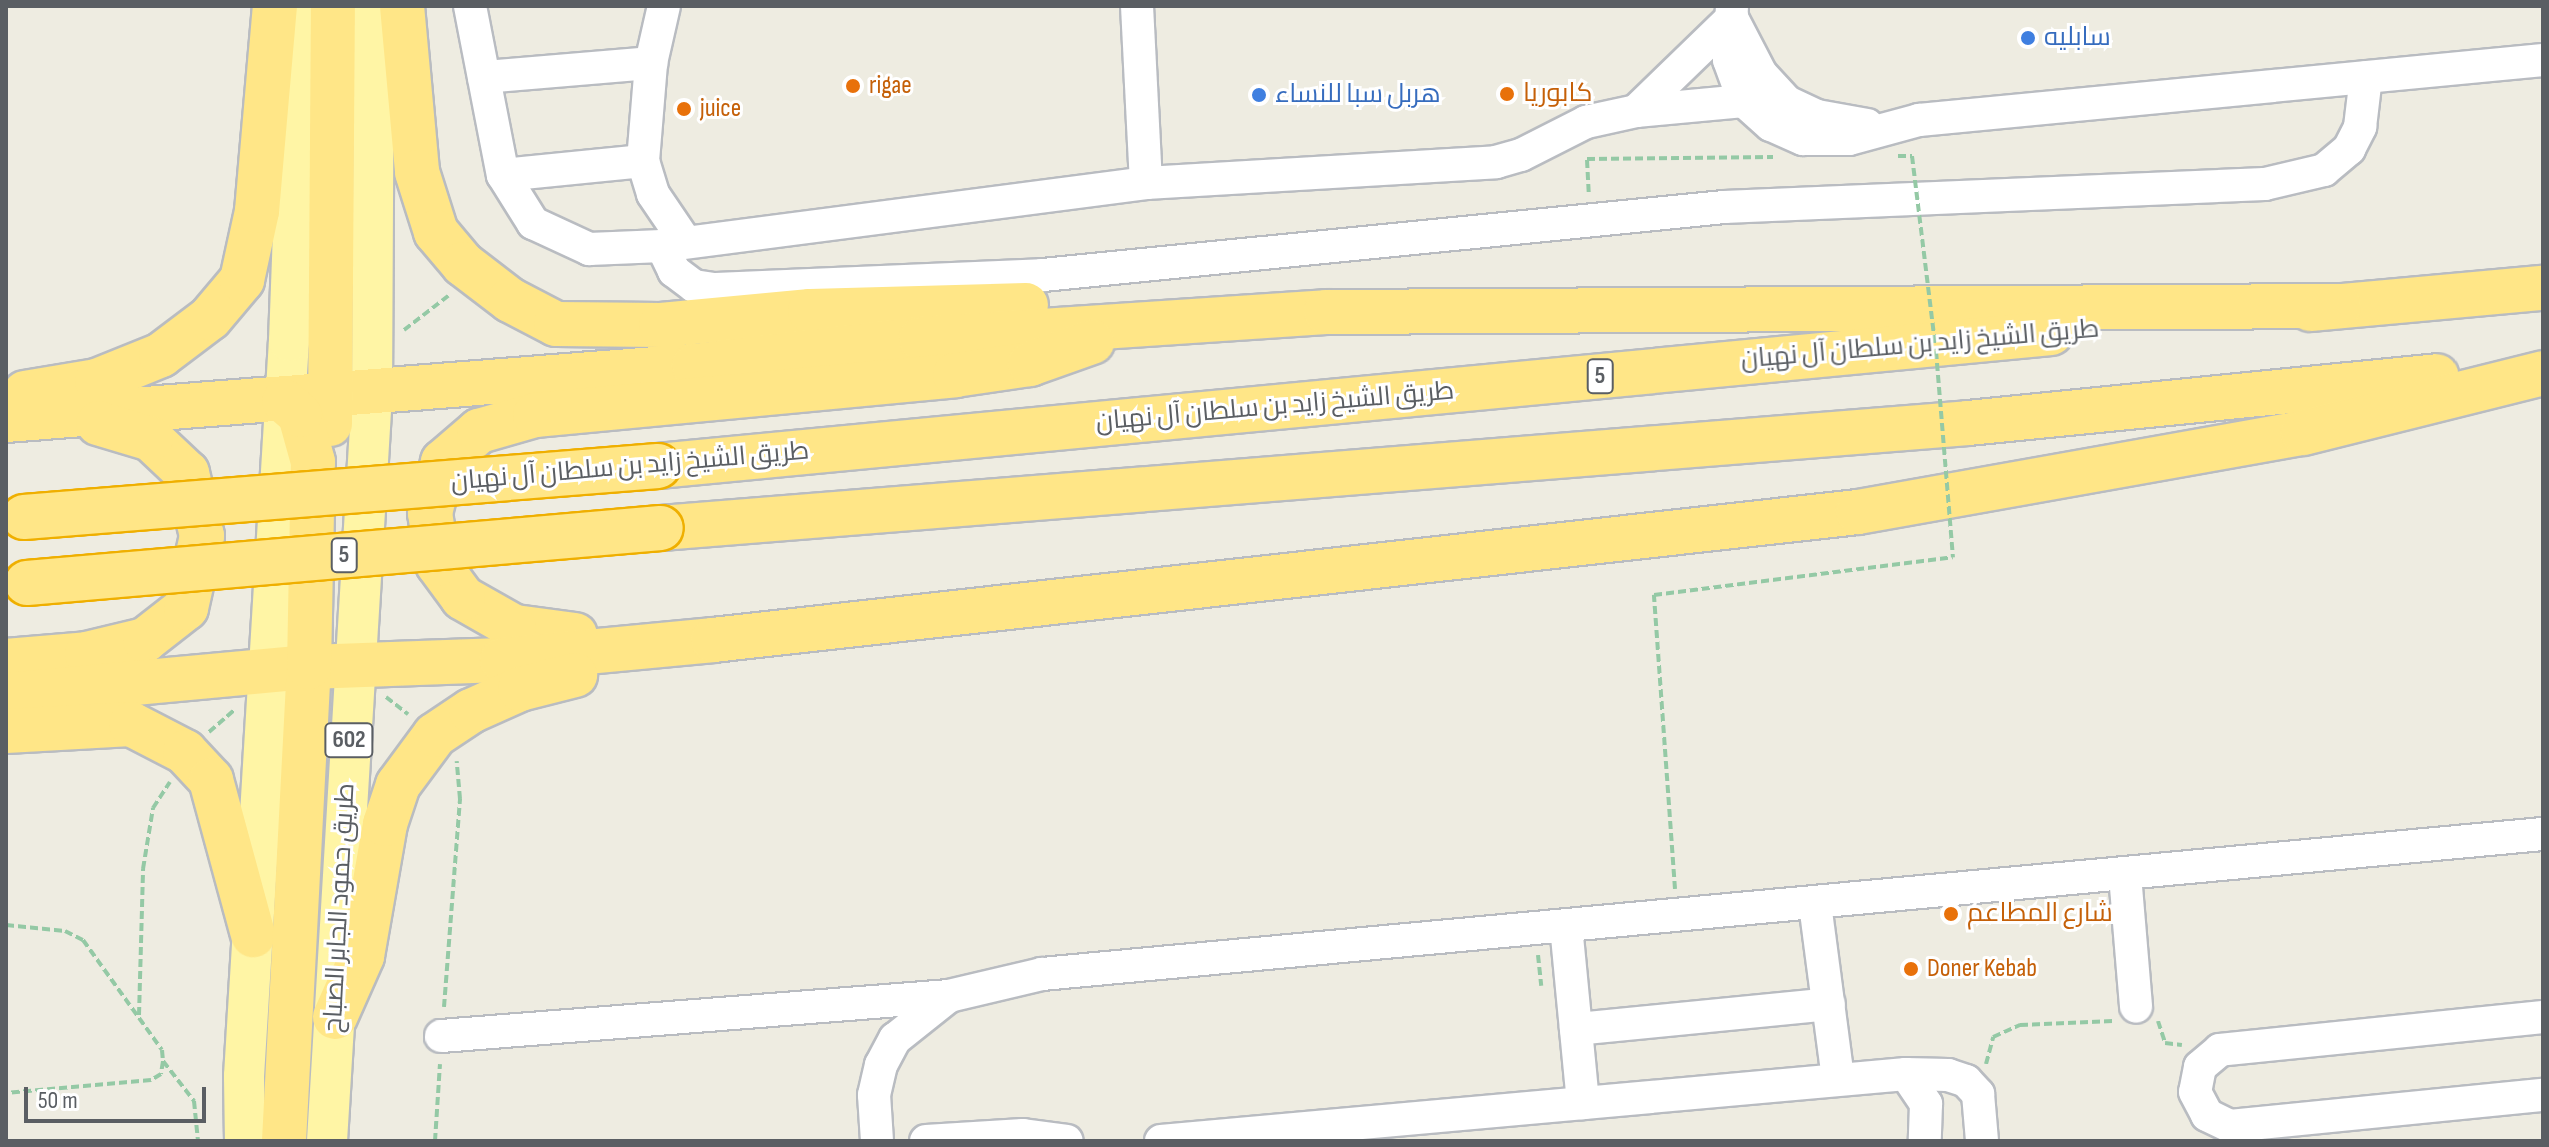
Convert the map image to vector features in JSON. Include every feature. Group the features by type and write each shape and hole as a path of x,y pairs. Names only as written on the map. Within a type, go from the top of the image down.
{"highway":[{"path":"6,396 97,381 161,355 210,318 242,280 257,211 275,6"},
{"path":"333,6 351,395 331,618 354,664"},
{"path":"402,6 417,172 436,232 463,264 510,300 556,324 661,325 946,305 1044,305 1139,323"},
{"name":"طريق الشيخ زايد بن سلطان آل نهيان","path":"15,518 658,466 2543,288"},
{"path":"6,420 284,401 694,366 921,339 1139,323 1444,309 1771,312 2339,306"},
{"path":"656,644 514,627 463,598 438,564 430,513 443,462 479,431 535,415 1015,366 1139,323"},
{"name":"5","path":"16,584 661,528 1952,425 2543,366"},
{"path":"6,695 291,668 502,660 713,640 1858,512 2303,433 2543,373"},
{"path":"284,401 300,415 313,462 291,668 284,1141"},
{"path":"6,661 87,654 145,640 186,608 202,536 187,473 151,439 72,415"},
{"path":"335,1017 362,956 385,824 398,785 435,735 471,711 520,689 713,640"},
{"path":"6,731 131,724 185,752 215,792 253,935"}],"main road":[{"path":"284,401 289,341 301,6"},
{"path":"351,395 372,339 374,6"},
{"name":"طريق حمود الجابر الصباح","path":"327,1141 354,664"},
{"path":"245,1141 253,935 291,668"}],"street":[{"path":"470,6 503,175 533,223 589,249 673,243 1146,183 1496,162 1521,155 1586,122 1636,111 1744,101"},
{"path":"664,6 651,63 643,161 673,243 674,271 694,286 714,289 1043,275 1590,217 2265,184 2324,170 2349,149 2360,127 2366,77"},
{"path":"1137,6 1146,183"},
{"path":"1732,12 1729,60 1744,101 1771,125 1803,139 1888,142 1919,120 2543,60"},
{"path":"1636,111 1732,12"},
{"path":"1732,12 1761,74 1787,102 1888,142"},
{"path":"484,77 651,63"},
{"path":"503,175 643,161"},
{"path":"441,1036 949,996 1042,974 2543,834"},
{"path":"2125,875 2137,1016"},
{"path":"1815,904 1838,1078"},
{"path":"1566,926 1583,1103"},
{"path":"877,1141 874,1095 881,1065 895,1039 949,996"},
{"path":"1576,1029 1829,1004"},
{"path":"2543,1017 2220,1050 2200,1067 2195,1092 2207,1115 2230,1126 2543,1095"},
{"path":"1906,1074 1926,1104 1925,1141"},
{"path":"1161,1141 1906,1074 1948,1075 1966,1081 1978,1094 1982,1141"},
{"path":"926,1141 1023,1135 1067,1141"}],"path":[{"path":"1586,122 1590,217"},
{"path":"1676,916 1654,595 1953,557 1936,351 1912,156 1888,142"},
{"path":"1587,159 1788,157"},
{"path":"139,1018 143,869 153,808 185,752 240,705"},
{"path":"435,735 459,763 460,799 435,1141"},
{"path":"6,925 65,931 83,940 139,1018 163,1061 194,1101 198,1141"},
{"path":"1978,1094 1993,1037 2020,1025 2137,1016 2162,1021 2165,1043 2220,1050"},
{"path":"6,1093 151,1080 161,1074 163,1061"}],"place":[{"name":"سابليه","path":"2028,38"},
{"name":"rigae","path":"853,86"},
{"name":"كابوريا","path":"1507,94"},
{"name":"هربل سبا للنساء","path":"1259,95"},
{"name":"juice","path":"684,109"},
{"name":"شارع المطاعم","path":"1951,914"},
{"name":"Doner Kebab","path":"1911,969"}]}
